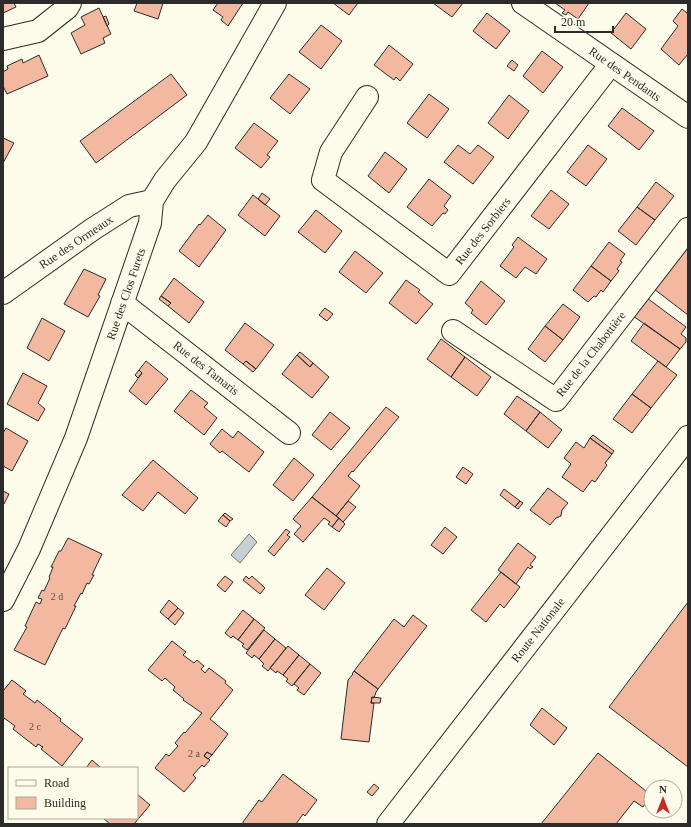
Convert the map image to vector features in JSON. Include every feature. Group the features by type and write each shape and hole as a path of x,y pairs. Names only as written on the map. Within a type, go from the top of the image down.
{"street":[{"path":"3,39 38,31 68,8 70,3"},
{"name":"Rue des Clos Furets","path":"3,600 29,549 76,438 150,223 152,201 165,180 196,142 275,3"},
{"name":"Rue des Pendants","path":"523,3 611,64 685,110"},
{"name":"Rue des Sorbiers","path":"367,97 331,152 323,180 449,274 611,64"},
{"name":"Rue des Ormeaux","path":"3,293 129,206 152,201"},
{"name":"Rue de la Chabottière","path":"453,331 556,400 688,229"},
{"name":"Rue des Tamaris","path":"122,303 289,433"},
{"name":"Route Nationale","path":"388,824 688,437"}],"shaded area":[{"path":"249,534 257,542 240,563 231,555"}],"building":[{"path":"3,3 14,3 16,7 3,13"},
{"path":"137,3 163,3 158,19 134,11"},
{"path":"218,3 243,3 228,26 221,20 223,17 213,10"},
{"path":"333,3 358,3 349,15"},
{"path":"433,3 463,3 452,17"},
{"path":"555,3 589,3 578,19 568,12 566,15 562,13 565,10"},
{"path":"99,8 111,34 103,38 105,43 81,54 71,33 85,25 81,17"},
{"path":"682,9 688,14 688,54 679,65 661,49 678,26 673,21"},
{"path":"487,13 510,31 496,49 473,31"},
{"path":"626,13 646,29 631,49 611,33"},
{"path":"106,16 109,24 107,26 103,17"},
{"path":"321,25 342,41 321,69 299,52"},
{"path":"389,45 413,64 400,81 396,77 394,80 374,65"},
{"path":"542,51 563,67 543,93 523,76"},
{"path":"39,55 48,76 7,94 3,86 3,72 8,69 7,66 22,59 23,63"},
{"path":"512,60 518,65 514,71 507,66"},
{"path":"171,74 187,95 96,163 80,141"},
{"path":"289,74 310,89 290,114 270,98"},
{"path":"429,94 449,109 427,138 407,123"},
{"path":"509,95 529,111 508,139 488,123"},
{"path":"622,108 654,131 639,150 608,126"},
{"path":"254,123 278,141 267,155 270,157 261,168 235,148"},
{"path":"3,138 14,143 3,163"},
{"path":"458,145 470,154 478,145 494,157 473,184 444,162"},
{"path":"588,145 607,159 586,186 567,172"},
{"path":"385,152 407,169 389,193 368,176"},
{"path":"429,179 451,196 444,206 448,210 445,214 443,213 432,226 407,207"},
{"path":"656,182 674,196 655,220 637,207"},
{"path":"551,190 569,204 549,229 531,216"},
{"path":"262,193 270,199 265,205 258,199"},
{"path":"253,195 280,216 265,236 238,215"},
{"path":"637,207 655,220 636,245 618,231"},
{"path":"316,210 342,231 325,253 298,232"},
{"path":"208,215 226,230 199,267 179,251 199,224 200,225"},
{"path":"518,237 547,259 536,274 525,267 516,278 500,266 514,247 512,245"},
{"path":"609,242 625,254 617,269 619,271 611,281 591,266"},
{"path":"688,244 688,315 654,289"},
{"path":"355,251 383,273 366,293 339,272"},
{"path":"591,266 611,281 603,292 601,290 596,297 594,296 588,302 573,290"},
{"path":"84,269 106,279 98,295 100,296 88,317 64,304"},
{"path":"174,278 204,302 189,323 168,306 171,303 161,296"},
{"path":"406,280 420,290 418,292 433,304 416,324 389,303"},
{"path":"481,281 505,301 486,325 471,313 473,310 465,303"},
{"path":"161,296 171,303 168,306 159,299"},
{"path":"647,298 686,327 681,334 686,338 686,342 680,349 633,316"},
{"path":"563,304 580,317 563,340 545,326"},
{"path":"325,308 333,314 327,321 319,315"},
{"path":"42,318 65,331 49,361 27,348"},
{"path":"245,323 274,345 256,369 246,361 243,364 225,350"},
{"path":"644,323 680,349 666,367 631,341"},
{"path":"545,326 563,340 545,362 528,349"},
{"path":"441,339 465,357 451,377 427,359"},
{"path":"300,352 313,363 310,367 297,355"},
{"path":"297,355 310,367 313,363 329,377 312,398 282,374"},
{"path":"465,357 491,377 477,396 451,377"},
{"path":"146,361 168,379 146,405 129,391 142,373 139,370"},
{"path":"246,361 256,369 253,372 243,364"},
{"path":"658,361 677,375 651,408 632,394"},
{"path":"139,370 142,373 138,378 135,375"},
{"path":"23,373 47,386 38,403 45,409 38,421 7,404"},
{"path":"191,390 208,403 204,407 217,418 204,435 174,411"},
{"path":"632,394 651,408 632,433 613,419"},
{"path":"517,396 540,412 526,431 504,414"},
{"path":"386,407 399,417 348,476 360,486 336,516 312,497"},
{"path":"330,412 350,428 331,450 312,435"},
{"path":"540,412 562,430 548,448 526,431"},
{"path":"6,428 28,441 12,471 3,466 3,433"},
{"path":"222,429 233,438 238,431 264,452 249,472 222,451 220,453 210,444"},
{"path":"593,435 614,451 612,454 590,438"},
{"path":"590,438 612,454 605,463 607,465 595,482 592,480 583,492 562,477 571,464 564,458 576,442 584,448"},
{"path":"294,458 314,475 293,501 273,485"},
{"path":"153,460 198,498 185,514 158,492 143,511 122,495"},
{"path":"463,467 473,474 466,484 456,477"},
{"path":"548,488 568,503 562,510 561,516 556,518 550,525 530,510"},
{"path":"504,489 520,501 515,507 500,495"},
{"path":"3,491 9,494 4,504 3,504"},
{"path":"312,497 339,518 332,527 328,524 330,522 324,518 303,542 294,534 301,526 293,519"},
{"path":"348,501 356,507 343,522 336,516"},
{"path":"520,501 523,503 518,509 515,507"},
{"path":"225,513 233,519 230,521 223,515"},
{"path":"223,515 230,521 226,527 218,521"},
{"path":"339,518 345,524 339,532 332,527"},
{"path":"445,527 457,537 443,554 431,545"},
{"path":"286,529 290,532 287,535 290,537 274,556 268,551"},
{"path":"68,538 102,554 92,575 94,575 89,584 87,583 82,594 81,593 65,629 63,628 45,665 14,650 27,627 25,626 36,602 40,604 42,599 38,598 42,590 44,591 50,578 49,577 53,567 51,567"},
{"path":"518,543 536,557 530,565 533,567 530,569 528,567 516,584 498,570"},
{"path":"327,568 345,583 324,610 305,595"},
{"path":"501,572 520,587 504,608 500,604 486,622 471,610"},
{"path":"225,576 233,582 225,592 217,585"},
{"path":"246,576 249,579 252,576 265,588 260,594 243,580"},
{"path":"169,600 178,608 168,619 160,612"},
{"path":"688,602 688,767 609,707"},
{"path":"178,608 184,613 175,625 168,619"},
{"path":"243,610 254,619 238,640 233,636 231,638 225,633"},
{"path":"413,615 427,626 378,689 354,671 394,619 404,627"},
{"path":"254,619 265,628 247,650 242,646 244,644 238,640"},
{"path":"264,630 275,639 259,659 254,655 252,658 246,653"},
{"path":"275,639 286,648 268,671 262,666 264,664 259,659"},
{"path":"172,641 186,652 183,655 194,663 197,660 204,666 201,669 205,673 209,668 226,681 225,683 233,690 210,719 228,734 212,755 207,752 204,756 210,760 204,767 202,765 193,775 196,778 184,792 155,768 166,754 169,756 178,746 175,743 202,713 183,700 184,699 173,690 175,687 165,678 162,681 148,670"},
{"path":"288,646 299,655 283,675 277,671 276,673 270,668"},
{"path":"299,655 310,664 292,686 286,681 288,679 283,675"},
{"path":"310,664 321,673 304,695 297,690 299,688 294,684"},
{"path":"354,671 378,689 374,698 372,697 371,703 374,703 369,742 341,739 348,680"},
{"path":"12,680 26,691 23,694 35,703 37,700 83,739 62,766 41,749 43,747 38,744 36,747 13,729 15,726 4,718 3,720 3,691"},
{"path":"372,697 381,698 380,703 371,703"},
{"path":"542,708 567,728 554,745 530,725"},
{"path":"207,752 212,755 208,759 204,756"},
{"path":"598,753 643,789 643,807 634,801 616,824 541,824"},
{"path":"92,760 100,767 87,767"},
{"path":"283,774 317,800 305,816 303,814 296,824 243,824 259,800 262,802"},
{"path":"374,784 379,788 372,796 367,792"},
{"path":"138,795 150,805 134,824 110,824 104,819 138,819"}]}
